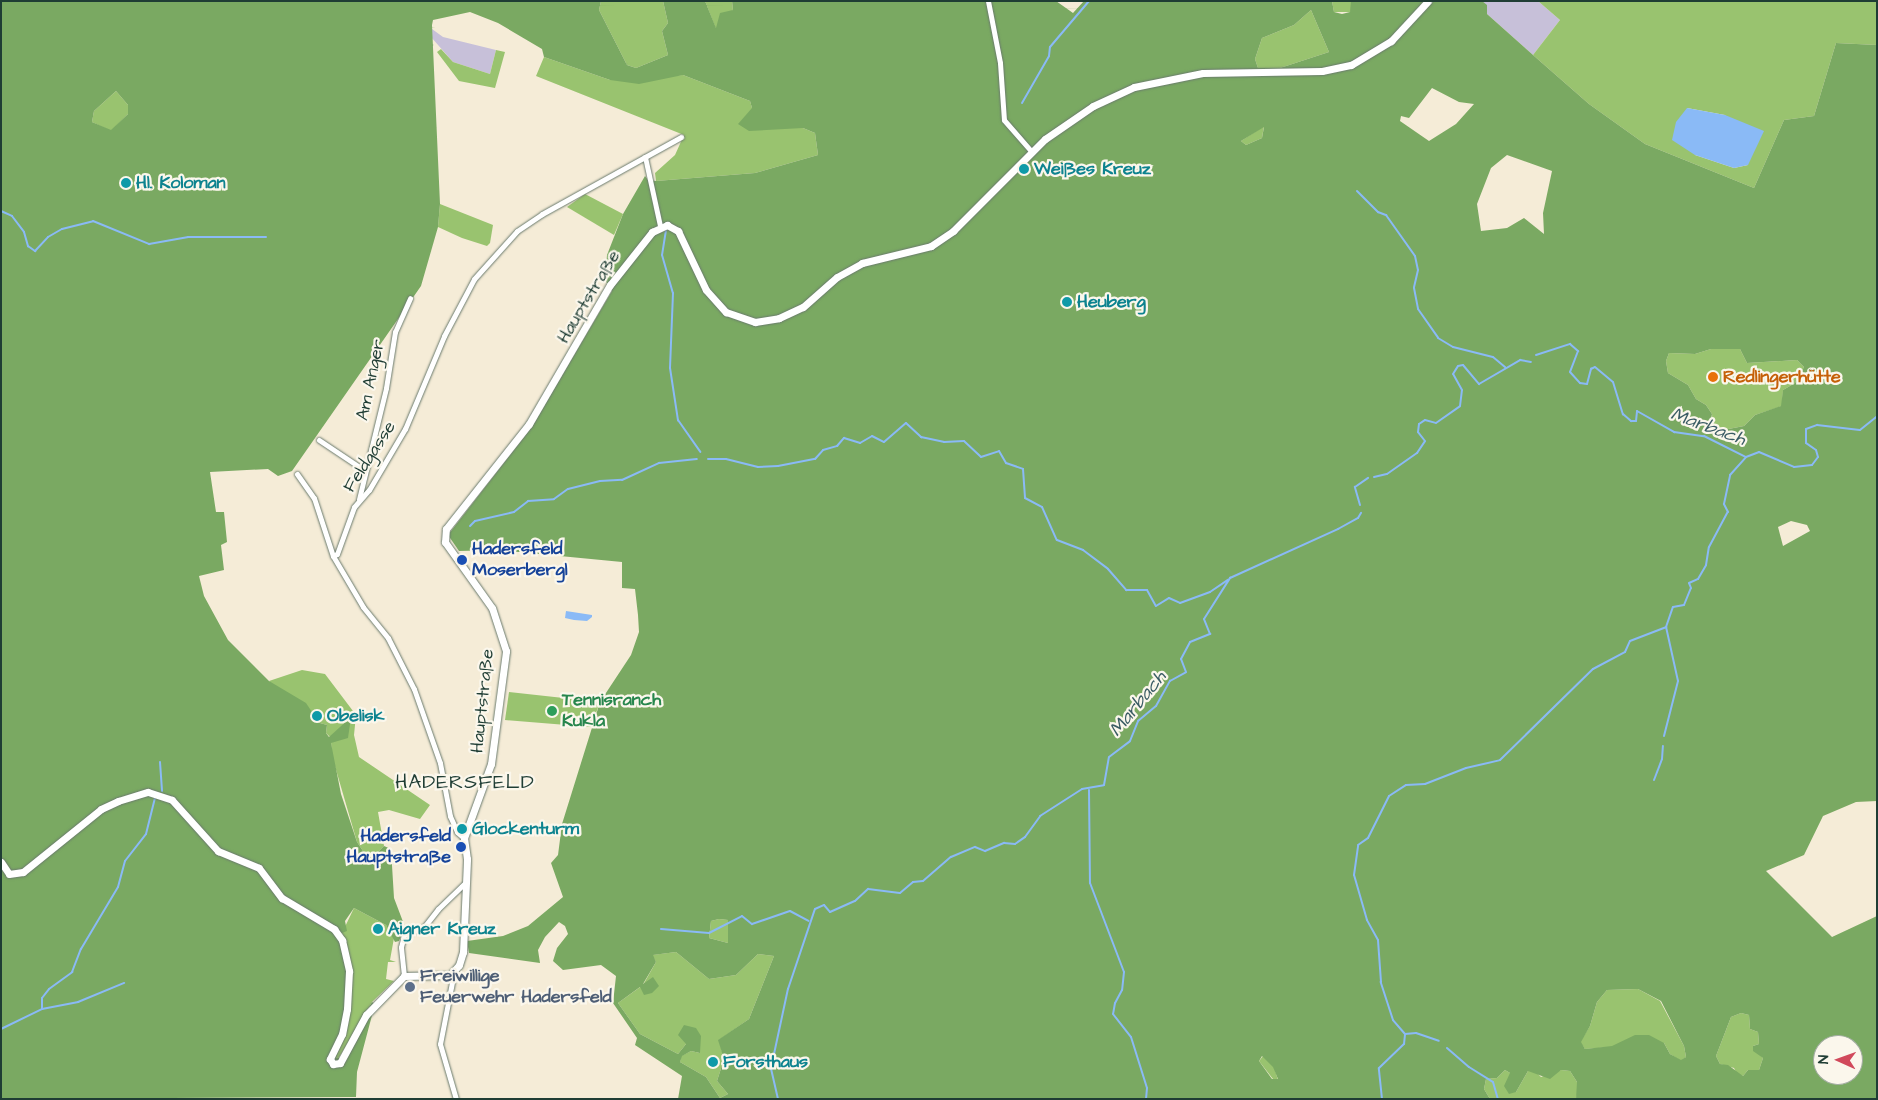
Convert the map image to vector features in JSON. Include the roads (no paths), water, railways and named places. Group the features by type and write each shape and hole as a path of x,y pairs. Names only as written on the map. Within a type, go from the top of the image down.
{"street":[{"path":"988,1 1000,63 1004,120 1031,151"},
{"path":"645,157 660,226 672,226 678,231 706,290 726,312 744,320 767,321 803,307 837,277 862,263 931,246 953,231 1031,151 1066,122 1134,87 1203,74 1338,69 1367,58 1381,48 1428,1"},
{"name":"Feldgasse","path":"333,556 337,554 359,499 369,490 406,428 444,336 474,278 517,231 681,137"},
{"name":"Hauptstraße","path":"454,972 463,952 467,859 464,838 491,764 506,651 492,608 445,542 446,529 529,424 610,285 643,242 660,226"},
{"name":"Am Anger","path":"359,499 364,470 386,388 395,332 410,298"},
{"path":"319,440 364,470"},
{"path":"297,474 314,498 333,556 363,608 388,638 407,673 436,749 450,816 457,832 464,838"},
{"path":"1,862 9,874 23,872 101,809 135,795 160,794 172,800 218,851 259,868 282,898 334,929 342,940 349,971 347,1009 342,1034 331,1055 333,1064 343,1060 366,1015 404,976 415,974 445,977 454,972"},
{"path":"404,976 401,947 404,934 430,922 438,908 465,883"},
{"path":"454,972 440,1044 456,1099"}],"water":[{"path":"1687,108 1725,115 1764,131 1748,165 1734,168 1695,155 1672,140 1676,122"},
{"path":"566,611 592,615 592,617 587,621 565,618"}],"waterway":[{"path":"1022,103 1049,56 1050,47 1089,1"},
{"path":"1357,191 1378,212 1386,215 1415,256 1418,270 1414,288 1418,309 1438,338 1453,347 1493,357 1505,367"},
{"path":"1,211 12,216 24,232 28,246 35,251 48,237 62,229 93,221 149,244 188,237 266,237"},
{"path":"666,230 662,255 673,293 670,368 678,420 700,452"},
{"name":"Marbach","path":"1536,355 1570,344 1578,351 1570,372 1580,383 1587,384 1591,369 1595,367 1613,382 1623,414 1631,421 1636,421 1637,411 1674,432 1704,436 1746,457 1759,452 1794,467 1812,465 1818,457 1816,450 1806,443 1806,429 1817,425 1860,430 1877,416"},
{"name":"Marbach","path":"1374,477 1387,474 1417,453 1425,441 1418,432 1419,424 1425,420 1436,423 1460,406 1462,390 1453,374 1458,366 1463,365 1479,384 1520,360 1531,362"},
{"path":"708,459 726,459 758,467 778,466 815,459 823,450 837,446 844,438 860,443 872,436 884,442 906,423 921,437 944,442 964,441 981,457 999,451 1006,463 1023,469 1025,498 1042,507 1057,540 1083,550 1108,569 1126,590 1147,590 1156,606 1169,598 1180,603 1210,592 1228,580"},
{"path":"1382,1099 1379,1068 1404,1044 1405,1034 1393,1020 1381,982 1378,940 1367,920 1354,875 1358,845 1368,838 1389,796 1406,785 1425,784 1466,768 1500,760 1593,669 1625,652 1630,641 1666,627 1673,607 1684,605 1691,588 1689,583 1698,579 1706,565 1709,547 1728,512 1724,504 1730,475 1746,457"},
{"path":"470,526 475,521 514,512 528,501 554,499 568,489 600,481 622,480 659,463 697,459"},
{"name":"Marbach","path":"1360,505 1355,487 1368,478"},
{"name":"Marbach","path":"778,1099 771,1068 788,989 815,909 824,905 830,912 855,901 868,889 900,893 913,882 923,881 951,857 975,847 985,851 1004,843 1015,844 1025,837 1040,816 1082,789 1104,785 1109,757 1130,741 1138,721 1156,706 1170,681 1186,672 1181,659 1190,642 1210,634 1204,619 1230,578 1338,529 1358,518 1361,513"},
{"path":"1664,736 1678,681 1666,627"},
{"path":"1654,780 1662,759 1663,746"},
{"path":"160,762 162,791"},
{"path":"1089,790 1090,883 1124,972 1122,990 1115,1003 1113,1014 1131,1037 1147,1088 1146,1099"},
{"path":"42,1009 42,998 49,989 72,972 81,949 118,887 125,861 146,834 155,798"},
{"path":"661,929 709,933 742,916 752,924 790,911 809,921"},
{"path":"1,1029 42,1009 78,1002 124,983"},
{"path":"1405,1034 1416,1033 1439,1041"},
{"path":"1447,1048 1469,1067 1493,1082 1498,1099"}],"place":[{"name":"Weißes Kreuz","path":"1024,169"},
{"name":"Hl. Koloman","path":"126,183"},
{"name":"Heuberg","path":"1067,302"},
{"name":"Redlingerhütte","path":"1713,377"},
{"name":"Hadersfeld Moserbergl","path":"462,560"},
{"name":"Tennisranch Kukla","path":"552,711"},
{"name":"Obelisk","path":"317,716"},
{"name":"Glockenturm","path":"462,829"},
{"name":"Hadersfeld Hauptstraße","path":"461,847"},
{"name":"Aigner Kreuz","path":"378,929"},
{"name":"Freiwillige Feuerwehr Hadersfeld","path":"410,987"},
{"name":"Forsthaus","path":"713,1062"}],"district":[{"name":"HADERSFELD","path":"465,782"}]}
